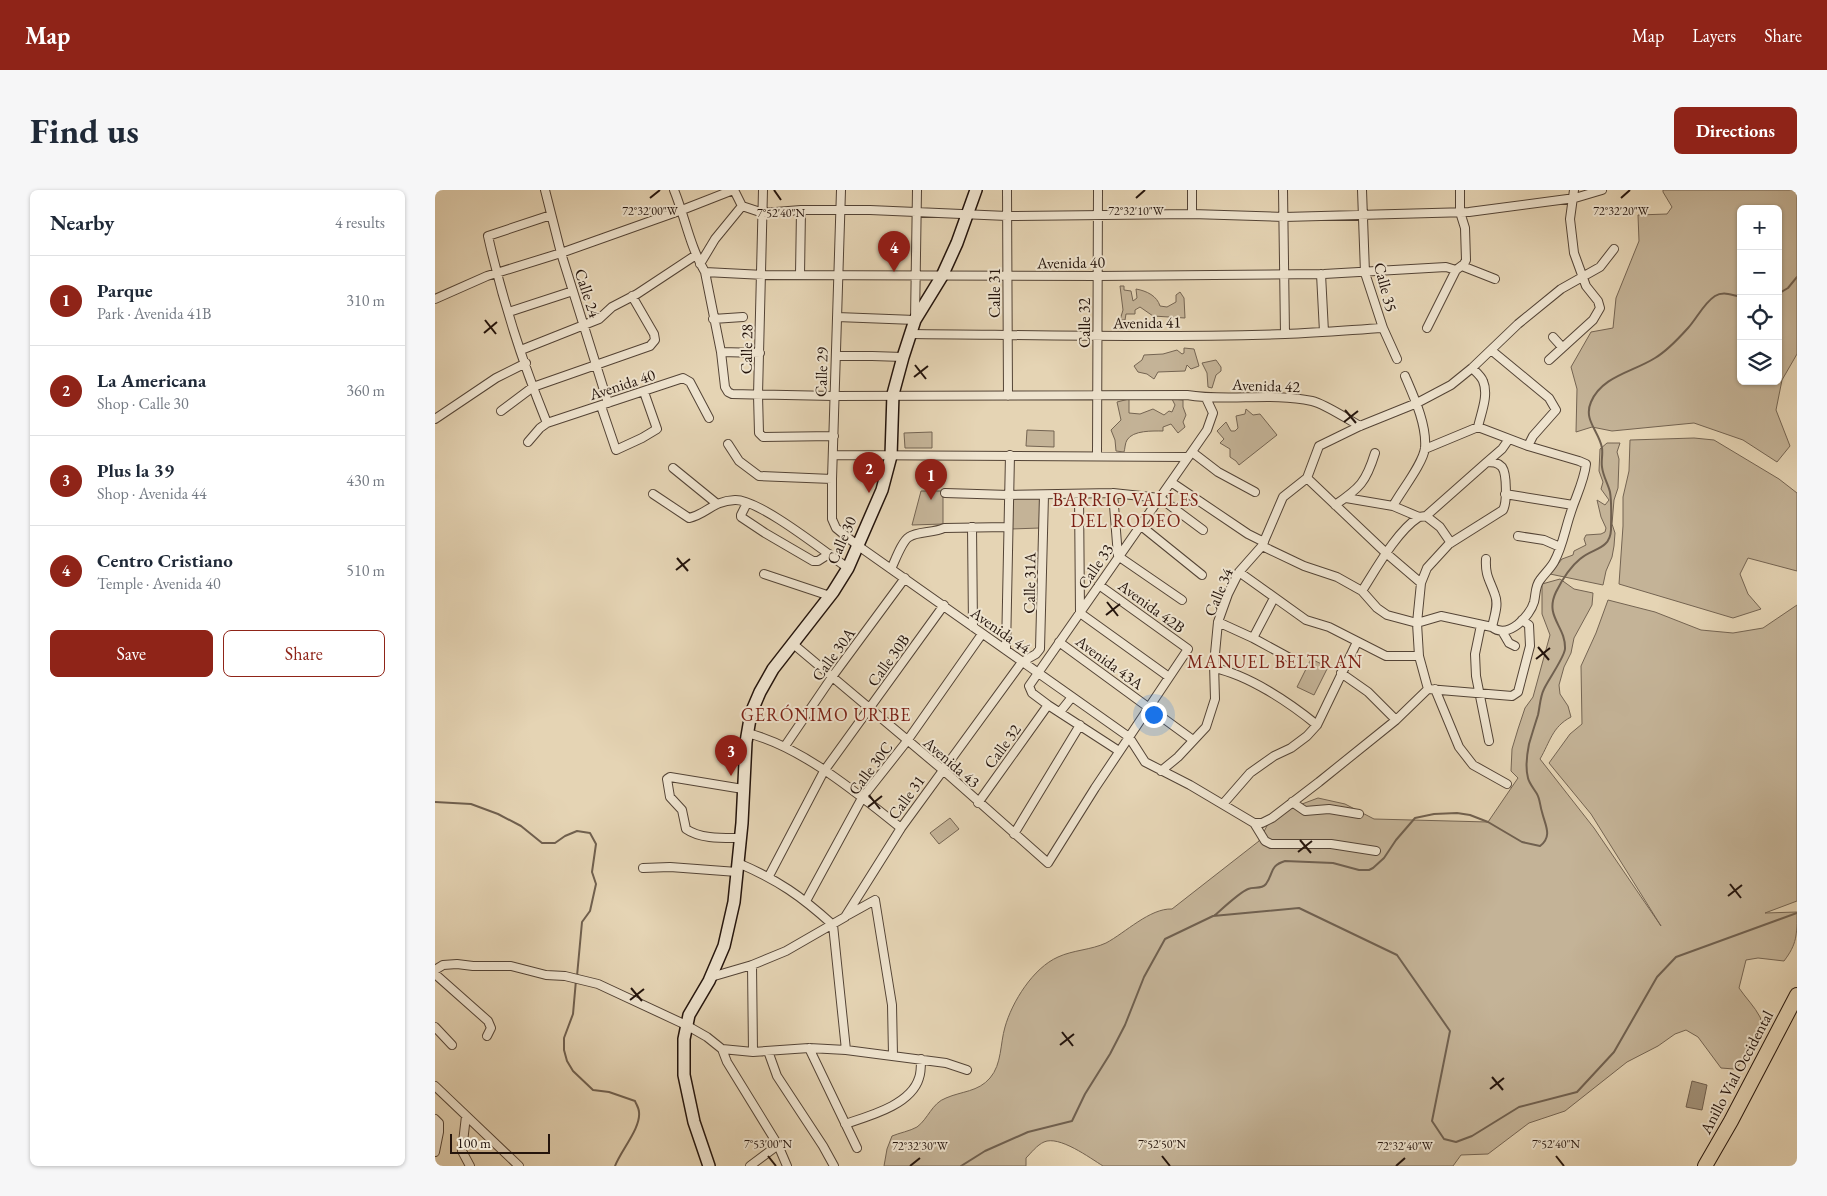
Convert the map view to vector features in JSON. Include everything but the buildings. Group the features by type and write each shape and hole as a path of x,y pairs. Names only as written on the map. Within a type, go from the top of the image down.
{"highway":[{"name":"Anillo Vial Occidental","path":"1705,1166 1731,1121 1797,995"}],"main road":[{"name":"Calle 30","path":"686,1025 689,1015 711,977 724,946 734,902 747,733 751,713 773,669 830,596 848,568 881,490 891,456 893,394 915,320 942,276 968,215 976,190"},
{"path":"686,1025 684,1040 685,1075 694,1122 709,1166"}],"street":[{"name":"Calle 24","path":"545,190 561,253 597,364 616,450 657,429 644,392"},
{"path":"674,190 696,255 705,272 721,352 725,387 728,392 758,395 834,396 893,394"},
{"path":"435,299 497,273 561,253 734,190 742,206 763,212 841,210 1007,216 1192,214 1284,217 1460,212 1601,190"},
{"name":"Calle 28","path":"763,190 758,395 759,433 763,437 834,436"},
{"name":"Calle 29","path":"841,190 832,520 836,528 857,545"},
{"name":"Calle 30","path":"915,320 917,190"},
{"name":"Calle 31","path":"1007,190 1009,276 1008,396"},
{"name":"Calle 32","path":"1097,456 1098,190"},
{"path":"1192,190 1192,214"},
{"path":"1283,190 1285,334"},
{"name":"Calle 35","path":"1362,190 1365,273 1383,328 1397,359"},
{"path":"1427,328 1459,268 1466,260 1465,228 1460,212 1461,190"},
{"path":"1549,360 1598,315 1600,308 1598,301 1589,292 1574,253 1570,219 1574,194"},
{"path":"700,264 715,239 742,206"},
{"path":"800,275 801,210"},
{"path":"547,423 533,387 509,312 488,236 551,215"},
{"path":"1421,583 1386,553 1307,478 1319,446 1360,426 1417,404 1451,385 1472,368 1518,324 1561,289 1600,268 1614,249"},
{"path":"521,350 599,320 613,307 696,255"},
{"name":"Avenida 40","path":"705,272 762,275 1098,276 1365,273 1446,267 1459,268 1495,279"},
{"path":"1321,274 1324,332"},
{"path":"509,312 573,292"},
{"path":"501,411 533,387 654,343 654,334 632,296"},
{"path":"714,321 743,317"},
{"path":"837,317 915,320"},
{"name":"Avenida 41","path":"911,334 1098,336 1285,334 1383,328"},
{"path":"1553,337 1562,347"},
{"path":"1491,350 1549,398 1556,410 1533,436 1528,446"},
{"path":"721,352 760,353"},
{"path":"836,356 903,358"},
{"path":"435,419 496,378 526,362"},
{"path":"1472,368 1483,379 1484,385 1485,397 1478,427"},
{"path":"1393,506 1413,474 1425,449 1417,404 1405,376"},
{"name":"Avenida 40","path":"528,442 547,423 683,378 688,379 709,418"},
{"name":"Avenida 42","path":"893,394 1008,396 1187,395 1206,398 1271,396 1314,401 1360,426"},
{"name":"Calle 33","path":"1038,673 1207,430 1213,417 1212,408 1206,398"},
{"path":"1171,482 1263,544 1304,566 1337,577 1362,591 1377,608 1387,615 1417,622 1441,616 1502,631 1517,625 1534,602 1539,580 1547,574 1554,563 1573,505 1581,487 1586,464 1579,460 1528,446 1478,427 1425,449"},
{"path":"1362,591 1386,553 1412,521 1423,516 1487,462 1502,449 1509,439"},
{"path":"728,444 739,461 759,476 832,479"},
{"path":"1335,505 1355,492 1367,478 1375,453"},
{"path":"834,455 1097,456 1190,454 1255,492"},
{"path":"1006,650 1010,455"},
{"path":"1487,462 1495,462 1502,468 1505,474 1506,504 1503,510 1451,543 1427,568 1421,583 1417,622 1419,656 1459,747 1473,765 1507,784"},
{"path":"673,468 715,503"},
{"name":"Calle 34","path":"1161,771 1206,727 1215,700 1214,668 1218,622 1228,594 1239,572 1263,544 1283,497 1307,478"},
{"path":"945,493 1009,495 1113,493 1160,498 1203,530"},
{"path":"1113,493 1118,556 1182,600"},
{"path":"653,494 689,518 715,503 734,500 747,502 775,518 848,568"},
{"path":"1038,673 1029,686 1030,690 1119,751 1169,677 1080,613 1079,494"},
{"path":"1505,494 1573,505"},
{"name":"Calle 31A","path":"1022,662 1041,649 1044,495"},
{"path":"1346,498 1393,506 1423,516 1440,527 1451,543"},
{"path":"747,502 741,517 765,533 813,561 818,561 829,554"},
{"path":"1141,525 1202,575"},
{"path":"891,569 905,540 911,535 938,531 944,528 1008,526"},
{"path":"972,528 973,627"},
{"path":"1518,536 1544,540 1560,547"},
{"name":"Avenida 44","path":"857,545 1129,737"},
{"path":"1486,559 1489,583 1496,596 1496,611 1492,627"},
{"path":"1239,572 1306,620 1329,627 1386,656 1419,656"},
{"path":"764,574 830,596"},
{"name":"Calle 30A","path":"785,746 832,677 905,578"},
{"name":"Avenida 42B","path":"1099,585 1188,649 1169,677"},
{"path":"1253,638 1274,598"},
{"name":"Calle 30B","path":"769,876 824,771 944,606"},
{"path":"1254,823 1267,821 1396,720 1432,689 1512,696 1518,692 1530,646 1529,625 1522,620"},
{"path":"1218,622 1253,638 1297,662"},
{"path":"1481,625 1475,654 1476,676 1489,741"},
{"path":"1502,631 1509,643 1515,646"},
{"name":"Calle 30C","path":"806,901 862,798 907,741 982,634"},
{"name":"Avenida 43A","path":"1059,642 1193,740"},
{"path":"1223,804 1250,773 1274,756 1291,748 1307,736 1317,725 1357,642"},
{"name":"Avenida 43","path":"792,643 943,770 1048,863 1119,751"},
{"name":"Calle 31","path":"711,977 752,965 786,951 845,917 901,828 1022,662"},
{"path":"1214,668 1239,676 1295,707 1317,725"},
{"path":"1341,673 1368,692 1396,720"},
{"path":"1060,712 1072,697"},
{"name":"Calle 32","path":"978,803 1048,704"},
{"path":"1014,834 1079,725"},
{"path":"747,733 785,746 824,771 901,828"},
{"path":"1129,737 1145,762 1254,823 1265,841 1271,844 1331,844 1376,850"},
{"path":"740,838 694,834 686,829 682,810 670,797 667,779 670,777 743,789"},
{"path":"1292,802 1305,811 1329,808 1359,814"},
{"path":"643,868 737,867 769,876 806,901 833,925 846,1050"},
{"path":"845,917 875,900 892,1005 893,1055"},
{"path":"435,970 443,965 457,964 501,966 520,968 547,975 565,976 598,984 686,1025 707,1037 722,1049 727,1062 779,1145 787,1166"},
{"path":"752,965 753,1052"},
{"path":"435,974 488,1021 491,1028 487,1036"},
{"path":"435,1027 452,1045"},
{"path":"809,1048 857,1148"},
{"path":"722,1049 753,1052 809,1048 846,1050 946,1063 967,1070"},
{"path":"768,1051 777,1076 834,1166"},
{"path":"845,1124 884,1111 907,1096 919,1079 921,1059"},
{"path":"435,1086 519,1166"},
{"path":"466,1116 462,1151 469,1166"},
{"path":"435,1119 439,1123 435,1152"},
{"path":"750,1166 779,1145"}],"shaded area":[{"path":"1663,190 1797,190 1797,354 1782,380 1782,205 1737,205 1737,385 1781,385 1776,410 1790,446 1777,462 1743,440 1694,423 1612,431 1592,427 1576,432 1577,389 1571,367 1591,332 1613,328 1616,298 1639,241 1638,215 1667,214 1672,207"},
{"path":"1120,286 1124,286 1124,290 1131,291 1133,301 1137,298 1136,289 1151,294 1157,299 1160,306 1167,307 1176,302 1176,295 1180,292 1184,298 1185,318 1153,316 1140,307 1135,310 1135,314 1126,314 1125,320 1120,320 1123,310"},
{"path":"1184,348 1194,349 1199,366 1191,369 1187,365 1185,371 1158,372 1154,379 1147,374 1138,372 1134,366 1142,360 1144,355 1163,354 1177,350 1182,354 1184,353"},
{"path":"1216,360 1221,367 1221,371 1216,375 1212,388 1208,387 1207,373 1202,363"},
{"path":"1129,399 1129,413 1140,414 1153,409 1164,415 1169,411 1172,412 1175,405 1172,399 1183,400 1186,415 1183,422 1185,427 1178,433 1171,424 1163,427 1163,431 1134,434 1127,440 1124,452 1116,451 1115,440 1111,430 1121,420 1117,402"},
{"path":"1246,409 1253,415 1260,414 1277,435 1239,465 1230,457 1230,449 1220,443 1224,439 1217,431 1226,422 1231,431 1235,431 1238,428 1236,416 1245,414"},
{"path":"1027,430 1054,431 1054,447 1026,446"},
{"path":"932,432 932,448 905,448 904,433"},
{"path":"1694,438 1714,440 1779,479 1797,493 1797,571 1748,558 1740,574 1748,594 1761,609 1733,618 1619,584 1623,497 1629,471 1630,440"},
{"path":"1607,443 1620,443 1617,452 1619,459 1618,488 1614,500 1612,524 1615,533 1614,546 1603,585 1550,574 1562,559 1573,555 1574,551 1586,545 1584,539 1586,535 1605,532 1606,528 1597,500 1605,505 1609,500 1601,489 1603,482 1599,471 1600,449"},
{"path":"921,491 943,491 943,524 912,525"},
{"path":"1010,496 1042,497 1040,528 1011,529"},
{"path":"1560,579 1574,589 1593,593 1592,605 1574,638 1571,653 1564,667 1559,685 1560,694 1568,706 1571,717 1555,730 1540,759 1594,828 1661,926 1591,814 1549,763 1570,734 1582,724 1581,666 1608,600 1655,612 1701,630 1733,633 1763,628 1797,605 1797,901 1765,913 1797,912 1796,933 1792,949 1784,961 1758,958 1746,960 1739,988 1760,1017 1762,1032 1756,1046 1740,1065 1734,1069 1721,1068 1698,1037 1686,1030 1675,1034 1658,1046 1627,1062 1565,1111 1529,1123 1488,1154 1461,1155 1453,1166 1103,1166 1066,1144 1050,1141 1041,1143 1026,1158 1026,1166 884,1166 892,1136 917,1127 941,1100 975,1089 990,1078 997,1067 1008,1017 1018,997 1040,969 1058,957 1106,943 1155,912 1172,909 1259,841 1269,822 1294,807 1318,798 1345,804 1374,819 1488,822 1518,778 1511,771 1512,749 1525,708 1533,697 1550,635 1542,614 1542,584"},
{"path":"1311,659 1328,667 1314,695 1297,687"},
{"path":"950,818 959,829 939,844 930,833"},
{"path":"1692,1081 1707,1085 1702,1110 1686,1107"}],"waterway":[{"path":"1782,292 1788,288 1797,277"},
{"path":"1214,916 1245,891 1250,888 1264,886 1276,865 1285,861 1333,863 1359,870 1369,870 1384,858 1396,840 1415,818 1434,814 1457,813 1470,815 1488,822 1522,842 1540,846 1544,842 1547,834 1546,826 1538,796 1529,780 1527,761 1529,744 1543,692 1565,649 1562,634 1552,608 1553,601 1558,587 1576,562 1604,545 1610,537 1611,530 1610,492 1602,465 1602,448 1590,420 1589,408 1591,402 1596,393 1610,380 1646,363 1668,348 1715,296 1725,294 1737,296"},
{"path":"435,802 471,804 498,814 521,826 542,843 555,843 577,831 590,833 596,844 592,872 596,884 590,911 582,922 577,976"},
{"path":"961,1166 985,1151 1028,1132 1072,1121 1085,1094 1110,1054 1125,1025 1144,977 1165,939 1213,916 1299,908 1397,955 1450,1031 1432,1121 1444,1139 1456,1142 1472,1136 1519,1107 1577,1092 1614,1052 1657,977 1676,957 1797,913"},
{"path":"576,980 573,1014 564,1038 564,1050 567,1061 573,1071 593,1090 609,1092 635,1101 639,1111 639,1118 634,1132 615,1166"}],"place":[{"name":"Centro Cristiano","path":"894,272"},
{"name":"La Americana","path":"869,493"},
{"name":"Parque","path":"931,500"},
{"name":"Plus la 39","path":"731,776"}],"district":[{"name":"BARRIO VALLES DEL RODEO","path":"1126,510"},
{"name":"MANUEL BELTRAN","path":"1275,662"},
{"name":"GERÓNIMO URIBE","path":"826,715"}]}
